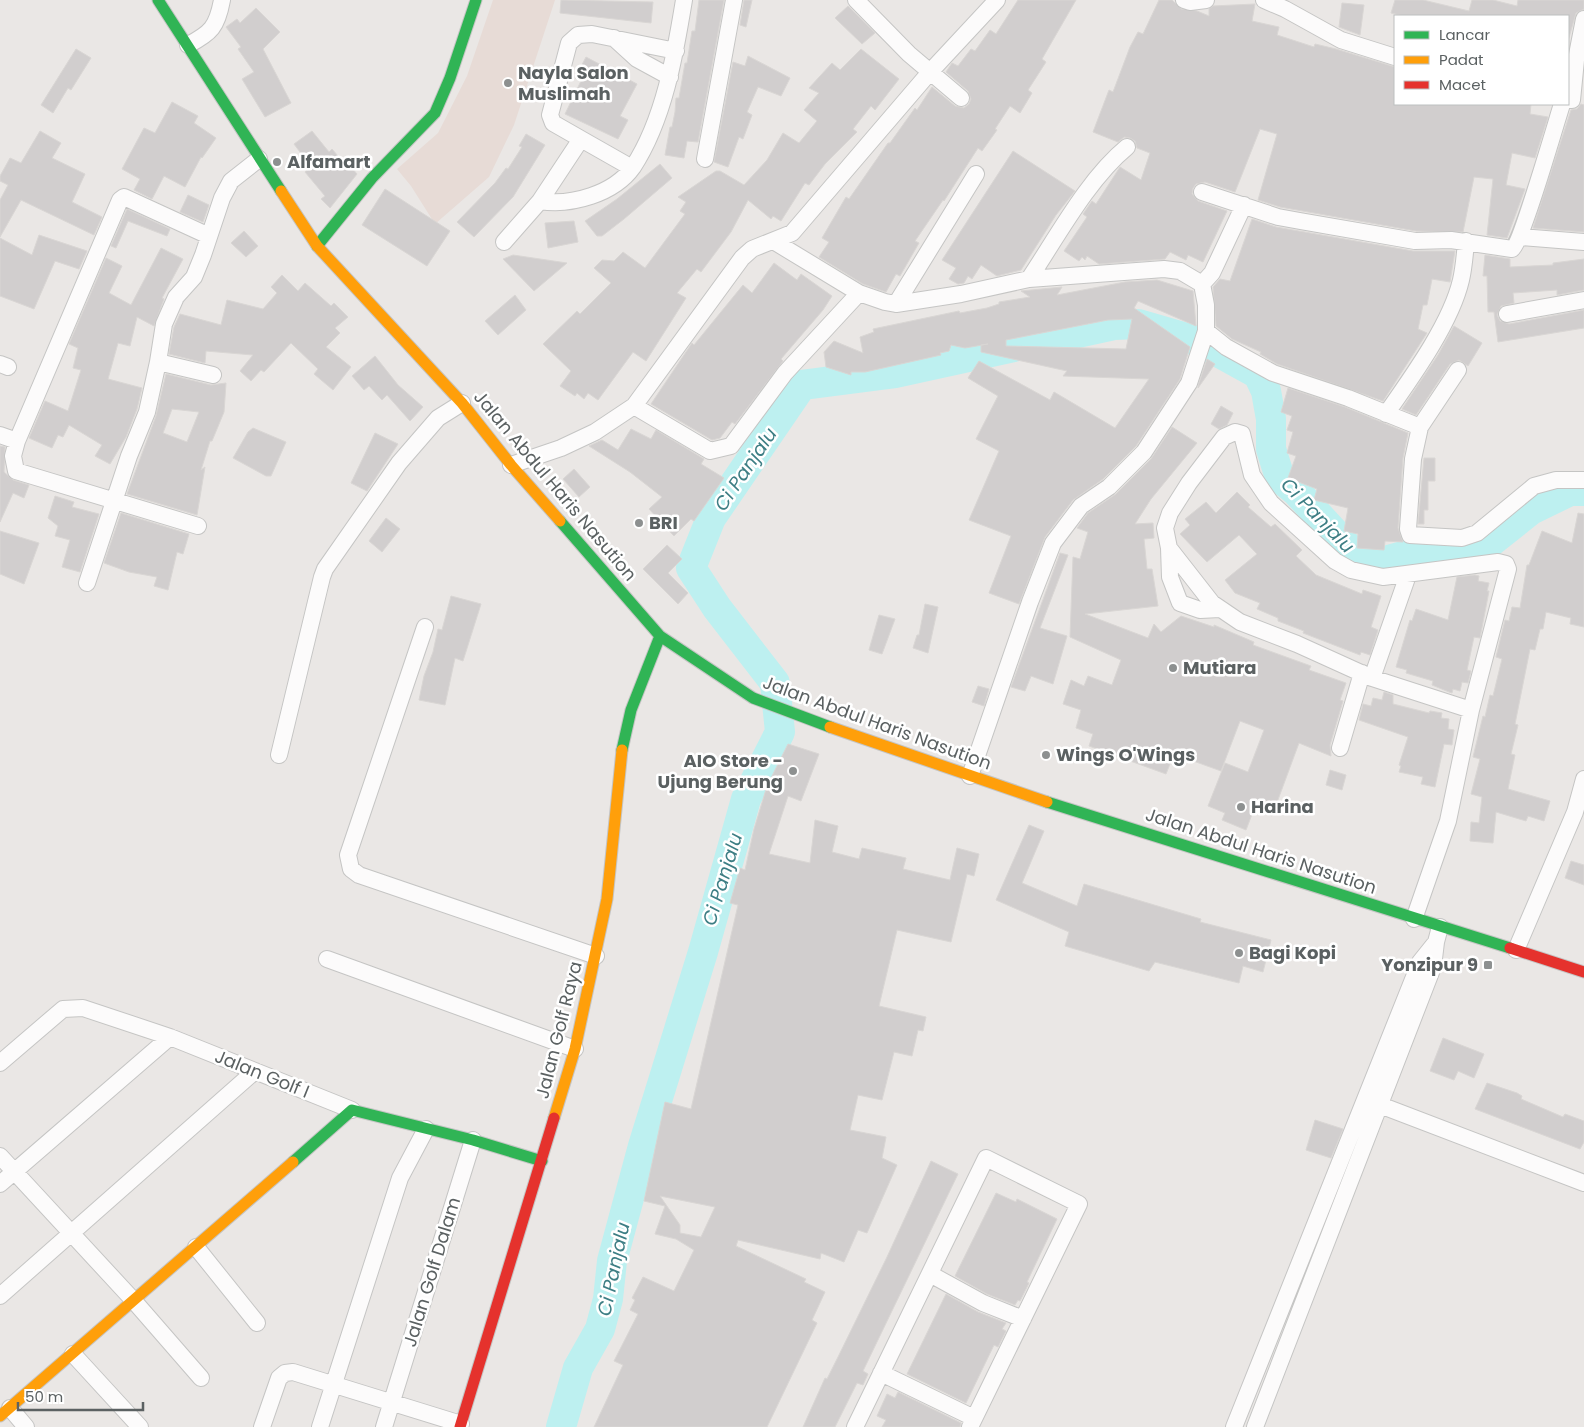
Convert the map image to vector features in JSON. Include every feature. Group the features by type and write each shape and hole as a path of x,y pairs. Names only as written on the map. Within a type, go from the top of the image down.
{"main road":[{"name":"Jalan Abdul Haris Nasution","path":"158,0 259,160 317,246 462,403 512,465 660,636 753,698 814,721 970,776 1414,919 1438,935 1516,950 1584,972"},
{"path":"317,246 372,178 435,113 450,78 476,0"},
{"name":"Jalan Golf Raya","path":"461,1425 575,1049 607,899 622,755 631,710 660,636"},
{"path":"5,1412 352,1110"},
{"name":"Jalan Golf I","path":"352,1110 426,1130 473,1140 542,1161"}],"street":[{"path":"188,45 208,34 215,25 222,0"},
{"path":"540,202 557,204 580,199 612,187 632,168 649,136 670,77 684,0"},
{"path":"705,159 734,0"},
{"path":"856,0 930,72 961,98"},
{"path":"512,465 561,448 595,432 634,406 742,258 752,249 775,242 792,233 930,72 997,0"},
{"path":"1184,0 1202,0"},
{"path":"1264,0 1285,9 1341,40 1394,57"},
{"path":"1202,192 1278,217 1406,239 1466,241 1508,249 1515,247 1571,102 1576,60 1584,19"},
{"path":"632,168 550,120 570,43 578,35 592,34 676,51"},
{"path":"614,38 638,59 670,77"},
{"path":"504,242 540,202 580,139"},
{"path":"1029,279 1062,227 1103,171 1127,147"},
{"path":"87,583 113,502 147,412 164,324 176,297 194,277 222,198 232,181 259,160"},
{"path":"896,304 976,174"},
{"path":"198,526 16,472 13,456 17,441 120,200 124,197 139,202 209,236"},
{"path":"1202,284 1212,273 1244,205"},
{"path":"1520,238 1584,242"},
{"path":"1386,414 1423,361 1449,312 1461,280 1466,241"},
{"path":"775,242 860,293 896,304 961,294 1029,279 1164,269 1180,272 1202,284"},
{"path":"970,776 1024,619 1054,542 1081,506 1109,487 1144,452 1189,383 1206,332 1206,305 1202,284"},
{"path":"634,406 710,451 731,446 784,373 860,293"},
{"path":"1506,314 1584,300"},
{"path":"1206,332 1226,347 1273,373 1420,428"},
{"path":"158,362 214,376"},
{"path":"1458,370 1420,428 1412,459 1408,529 1410,535 1462,538 1477,533 1534,486 1556,480 1584,480"},
{"path":"279,756 325,569 399,463 438,418 462,403"},
{"path":"1220,609 1200,610 1180,603 1170,577 1169,548 1165,528 1170,513 1189,482 1224,437 1234,432 1242,434 1252,475 1271,503 1335,561 1351,570 1383,577 1498,562 1506,564 1508,569 1471,710 1448,821 1414,919"},
{"path":"0,435 17,441"},
{"path":"1169,548 1212,603 1240,622 1367,675 1471,710"},
{"path":"1340,748 1367,675 1408,575"},
{"path":"426,627 348,854 351,869 359,875 596,956"},
{"path":"1516,950 1580,814 1584,780"},
{"path":"1373,1102 1237,1421 1261,1425 1373,1102 1405,1019 1420,962 1438,935"},
{"path":"327,959 575,1049"},
{"name":"Jalan Golf I","path":"0,1062 63,1009 72,1007 83,1008 170,1036 352,1110"},
{"path":"0,1184 170,1036"},
{"path":"0,1296 255,1071"},
{"path":"1373,1102 1584,1183"},
{"path":"320,1427 400,1178 426,1130"},
{"name":"Jalan Golf Dalam","path":"384,1427 473,1140"},
{"path":"0,1156 134,1301 201,1378"},
{"path":"855,1427 881,1373 930,1274 986,1158 1079,1204 972,1422 881,1373"},
{"path":"196,1247 257,1322"},
{"path":"930,1274 983,1303 1022,1320"},
{"path":"73,1354 140,1427"},
{"path":"262,1427 279,1378 285,1373 293,1372 334,1383 392,1404 461,1425"},
{"path":"5,1412 26,1427"}],"shaded area":[{"path":"493,0 555,0 514,125 489,177 435,224 411,186 397,169 438,133 467,76"}],"building":[{"path":"561,0 653,2 651,23 560,13"},
{"path":"699,0 724,0 698,142 687,141 684,158 665,155 675,112 676,98 679,98 685,63 687,63 692,31 695,31"},
{"path":"744,0 752,0 746,27 740,25"},
{"path":"1018,0 1076,0 1042,59 1046,62 1028,90 1032,93 1020,113 1010,106 995,129 997,130 982,151 978,148 944,201 915,241 919,243 900,276 896,274 886,292 863,284 819,257 829,242 822,238 846,197 849,199 888,143 890,143 915,108 917,110 932,87 955,106 964,108 969,104 971,99 968,91 946,72 952,63 958,66 971,49 975,51 990,30 996,34"},
{"path":"1159,0 1172,0 1181,9 1197,11 1209,16 1209,9 1213,6 1255,4 1252,21 1279,27 1277,35 1314,47 1315,44 1336,49 1394,67 1394,105 1531,105 1530,114 1548,117 1535,158 1512,153 1506,185 1525,189 1507,238 1487,235 1493,179 1474,177 1463,232 1416,231 1280,207 1258,200 1277,134 1260,129 1235,192 1205,182 1196,184 1193,188 1192,194 1198,201 1227,211 1203,262 1188,255 1186,260 1170,252 1165,259 1099,264 1087,256 1085,260 1082,257 1079,261 1064,251 1087,217 1083,214 1092,201 1096,204 1120,167 1141,180 1150,153 1137,148 1135,141 1130,138 1124,137 1118,142 1093,132 1109,90 1113,92 1130,47 1138,32 1143,34"},
{"path":"1395,0 1423,0 1469,11 1472,0 1493,0 1517,6 1518,0 1584,0 1584,9 1576,13 1569,38 1569,15 1400,15 1391,13"},
{"path":"1342,3 1364,5 1360,35 1339,27"},
{"path":"848,6 875,33 862,44 835,18"},
{"path":"256,8 280,32 263,49 291,103 265,117 242,79 254,72 238,49 241,47 226,27 237,19 240,23"},
{"path":"76,49 91,58 71,90 68,88 53,113 41,105"},
{"path":"861,49 899,79 875,110 871,106 853,129 857,132 825,164 809,185 805,183 781,221 773,216 771,219 748,200 731,232 701,272 697,269 677,293 686,298 646,361 633,352 598,400 588,393 584,399 577,393 575,396 560,386 571,371 543,344 577,311 580,314 611,283 594,268 602,260 614,261 623,252 645,268 685,214 680,211 686,202 678,197 716,171 720,171 744,185 767,160 783,133 799,143 817,121 804,110 819,93 809,88 832,63 840,70"},
{"path":"748,56 790,78 781,96 758,87 747,112 752,115 743,139 739,137 728,167 714,162 733,62 745,66"},
{"path":"586,57 637,84 620,116 628,120 618,139 565,114 581,81 575,78"},
{"path":"172,102 198,116 194,123 216,138 201,157 185,187 164,176 152,199 134,190 140,179 122,169 144,128 155,133"},
{"path":"1581,104 1584,105 1584,232 1533,228 1571,110 1577,109"},
{"path":"40,131 61,143 52,158 85,174 72,202 102,217 94,235 21,200 0,237 0,200 8,185 0,181 0,176 10,158 21,163"},
{"path":"312,131 329,152 332,149 349,169 351,167 357,174 330,208 321,199 325,196 305,172 311,167 294,144"},
{"path":"526,134 545,145 513,197 474,237 457,222 495,183 506,168 508,169 522,147 519,146"},
{"path":"1013,151 1075,191 1056,215 1021,270 997,276 981,265 972,279 968,276 964,283 958,284 949,279 956,268 942,260"},
{"path":"660,164 672,178 624,219 602,236 597,236 585,221 617,199"},
{"path":"385,189 450,231 427,266 362,225"},
{"path":"188,195 209,205 203,222 180,212"},
{"path":"127,209 170,229 167,236 128,221 116,248 111,246"},
{"path":"1252,219 1276,227 1413,251 1455,251 1450,282 1432,279 1427,305 1423,305 1418,329 1427,333 1383,401 1277,364 1260,354 1261,352 1232,339 1216,326 1213,287 1220,279 1230,281"},
{"path":"574,221 578,242 548,248 545,223"},
{"path":"244,231 258,246 246,257 231,243"},
{"path":"39,235 87,251 79,269 55,261 34,309 0,296 0,238 32,255"},
{"path":"161,248 183,259 162,298 164,299 154,326 137,317 130,346 118,343 108,379 142,388 137,409 126,437 110,464 95,456 102,445 69,425 63,437 58,435 52,448 29,438 45,401 68,411 81,370 73,368 78,348 69,344 106,258 122,266 109,293 131,305"},
{"path":"513,255 567,263 534,291 503,259"},
{"path":"1485,255 1510,259 1510,267 1553,265 1553,263 1584,259 1584,290 1557,295 1557,290 1513,293 1514,303 1501,306 1497,315 1500,321 1509,324 1584,310 1584,328 1498,342 1494,312 1488,312 1487,276 1483,276"},
{"path":"774,263 797,280 801,274 832,296 823,310 781,359 783,361 735,424 732,422 720,438 712,440 651,404 692,343 694,345 743,285 752,293"},
{"path":"282,275 298,291 305,283 331,306 334,303 348,317 335,328 340,333 326,347 351,367 333,390 314,374 318,369 291,343 264,372 261,370 251,381 240,371 253,355 206,351 205,363 169,354 174,327 180,314 221,325 227,300 263,309 277,293 271,287"},
{"path":"1157,280 1193,291 1196,326 1138,301 1134,308 1190,347 1180,379 1136,446 1103,479 1073,500 1045,537 1019,604 989,593 1011,536 969,520 999,451 976,439 998,396 968,378 979,361 1050,400 1054,392 1115,428 1149,379 1063,376 1067,371 981,352 981,345 965,348 951,345 949,351 940,353 941,355 865,372 851,372 851,375 826,367 824,352 834,341 863,353 860,337 874,332 873,329 959,311 960,313 987,308 999,304 999,302 1030,297 1021,291 1062,287 1057,295 1125,282","holes":["1132,319 1126,349 1006,346 1006,340 1108,320"]},
{"path":"515,295 526,310 498,335 485,321"},
{"path":"1454,326 1482,343 1468,366 1459,360 1450,364 1416,415 1402,409 1438,355"},
{"path":"375,356 398,385 423,407 410,421 387,395 382,400 369,386 364,390 352,376"},
{"path":"1207,359 1215,364 1198,388 1198,386"},
{"path":"166,374 211,385 226,383 224,412 212,441 210,441 201,470 205,467 197,515 127,494 156,416","holes":["172,409 199,412 187,442 163,433"]},
{"path":"1288,388 1345,407 1408,433 1403,458 1398,528 1403,542 1385,541 1384,550 1357,548 1358,534 1344,531 1348,508 1314,500 1317,489 1288,478 1296,456 1287,453 1293,432 1287,430 1292,416 1281,412"},
{"path":"1221,406 1233,413 1227,425 1219,429 1211,424"},
{"path":"1172,427 1197,443 1151,499 1135,524 1153,523 1154,538 1144,539 1147,569 1152,569 1158,606 1085,614 1148,638 1154,624 1161,632 1181,616 1214,627 1214,625 1254,642 1253,645 1311,666 1309,670 1346,683 1340,700 1343,701 1330,745 1331,756 1299,743 1272,816 1254,809 1246,830 1222,820 1225,813 1208,806 1225,763 1248,772 1264,730 1240,721 1221,771 1174,754 1166,774 1089,746 1093,734 1076,728 1081,710 1063,704 1071,680 1084,686 1088,676 1112,685 1121,660 1070,637 1073,557 1080,559 1088,532 1077,528 1088,513 1116,494 1151,459"},
{"path":"253,428 286,442 271,476 266,476 233,458 248,432"},
{"path":"631,429 651,439 656,430 704,459 701,464 724,478 694,521 691,519 674,536 649,509 662,497 630,472 589,446 602,440 618,450"},
{"path":"375,433 398,444 367,491 351,483"},
{"path":"0,446 5,447 4,472 13,480 29,485 24,498 13,493 0,522"},
{"path":"1424,458 1435,458 1435,481 1428,481 1428,510 1424,510 1424,524 1418,524"},
{"path":"574,469 590,487 579,497 563,479"},
{"path":"1237,492 1250,505 1248,507 1271,527 1275,524 1302,550 1296,556 1316,575 1362,594 1363,590 1381,596 1371,627 1378,630 1370,655 1361,652 1360,655 1303,633 1304,631 1278,621 1278,618 1257,609 1260,603 1235,593 1225,580 1257,554 1239,535 1207,562 1180,534 1190,525 1185,519 1206,502 1216,513"},
{"path":"55,496 74,502 72,507 99,514 80,572 62,567 70,540 55,536 58,526 48,518"},
{"path":"121,513 189,534 183,554 177,552 168,590 154,586 157,577 129,572 104,563"},
{"path":"1578,513 1584,514 1584,627 1570,624 1571,618 1546,612 1543,629 1540,629 1535,650 1530,649 1515,724 1518,725 1511,754 1515,755 1508,789 1550,801 1544,821 1528,816 1526,821 1496,812 1493,843 1470,841 1471,822 1479,823 1482,797 1471,794 1480,759 1473,757 1483,716 1485,717 1490,695 1493,696 1502,659 1496,657 1505,620 1509,621 1512,607 1520,608 1527,565 1529,565 1542,531 1572,543"},
{"path":"386,518 400,529 382,552 369,541"},
{"path":"0,531 39,543 24,584 0,574"},
{"path":"667,545 682,559 668,573 688,593 678,604 643,569"},
{"path":"1060,553 1068,555 1040,628 1067,636 1053,684 1031,676 1025,691 1011,687"},
{"path":"1479,576 1478,581 1489,583 1487,591 1489,591 1480,638 1474,637 1467,670 1471,671 1468,683 1462,682 1460,691 1453,689 1452,693 1432,685 1433,681 1406,673 1407,670 1396,667 1410,620 1412,621 1416,609 1448,620 1457,577"},
{"path":"451,596 481,604 463,661 455,658 445,705 419,700 438,629 442,630"},
{"path":"925,604 938,607 928,653 913,648 917,635 919,635"},
{"path":"879,615 895,619 882,654 869,650"},
{"path":"978,686 989,689 984,706 972,702"},
{"path":"1384,692 1393,695 1393,704 1429,713 1430,711 1442,713 1441,718 1449,719 1448,729 1454,730 1452,745 1444,744 1435,787 1421,784 1423,777 1399,772 1401,766 1399,765 1408,737 1359,720 1363,704 1371,706 1373,698 1382,700"},
{"path":"788,744 819,754 801,801 788,796 769,854 810,863 815,820 838,826 832,852 859,859 862,848 906,858 903,869 950,880 957,848 979,854 974,876 967,874 951,942 897,930 879,1006 926,1017 923,1031 918,1030 912,1056 894,1052 882,1100 858,1095 850,1130 886,1137 882,1158 897,1165 867,1233 858,1230 844,1262 821,1253 820,1259 738,1240 736,1246 806,1279 804,1282 825,1292 812,1320 817,1323 767,1427 594,1427 623,1365 614,1361 638,1314 630,1310 635,1300 632,1298 643,1277 674,1291 694,1250 676,1239 655,1234 665,1206 644,1201 665,1102 691,1109 738,905 730,903 740,868 745,870 754,829 767,786","holes":["660,1196 715,1207 701,1237 680,1233 680,1225"]},
{"path":"1330,770 1346,775 1342,790 1326,785"},
{"path":"1029,825 1044,831 1022,883 1077,906 1084,884 1201,919 1200,922 1271,940 1263,972 1243,966 1239,983 1155,962 1149,971 1065,946 1069,932 996,900"},
{"path":"1571,861 1584,865 1584,885 1565,878"},
{"path":"1443,1038 1484,1054 1474,1078 1458,1071 1454,1080 1430,1071"},
{"path":"1487,1083 1517,1093 1522,1096 1521,1099 1563,1117 1565,1114 1584,1121 1584,1142 1580,1149 1475,1109"},
{"path":"1315,1120 1343,1129 1331,1158 1306,1150"},
{"path":"931,1161 958,1174 863,1371 868,1374 863,1385 857,1383 835,1427 803,1427 825,1378 827,1379 887,1257"},
{"path":"996,1193 1016,1202 1017,1199 1057,1219 1027,1282 1029,1283 1020,1301 1018,1300 1015,1305 987,1294 955,1276"},
{"path":"946,1294 978,1312 1006,1323 1002,1329 1006,1331 998,1347 994,1345 966,1403 907,1374"},
{"path":"898,1392 961,1423 960,1427 882,1427 886,1420 877,1416 887,1394 895,1398"}],"waterway":[{"name":"Ci Panjalu","path":"561,1427 578,1368 600,1329 608,1299 612,1261 643,1146 703,952 746,799 780,732 775,683 717,608 691,568 711,518 802,385 895,373 1114,325 1138,324 1200,342 1258,374 1266,391 1271,419 1271,449 1280,478 1296,491 1355,555 1385,561 1421,551 1487,545 1531,510 1570,491 1584,491"}],"traffic: fast":[{"path":"158,0 281,191"},
{"path":"317,246 372,178 435,113 450,78 476,0"},
{"path":"560,521 660,636 753,698 830,727"},
{"path":"622,750 631,710 660,636"},
{"path":"1047,802 1510,948"},
{"path":"293,1162 352,1110 473,1140 542,1161"}],"traffic: slow":[{"path":"281,191 317,246 462,403 511,465 560,521"},
{"path":"830,727 1047,802"},
{"path":"554,1118 575,1049 607,899 622,750"},
{"path":"0,1416 293,1162"}],"traffic: jam":[{"path":"1510,948 1584,972"},
{"path":"460,1427 554,1118"}],"place":[{"name":"Nayla Salon Muslimah","path":"508,83"},
{"name":"Alfamart","path":"277,162"},
{"name":"BRI","path":"639,523"},
{"name":"Mutiara","path":"1173,668"},
{"name":"Wings O'Wings","path":"1046,755"},
{"name":"AIO Store - Ujung Berung","path":"793,771"},
{"name":"Harina","path":"1241,807"},
{"name":"Bagi Kopi","path":"1239,953"},
{"name":"Yonzipur 9","path":"1488,965"}]}
